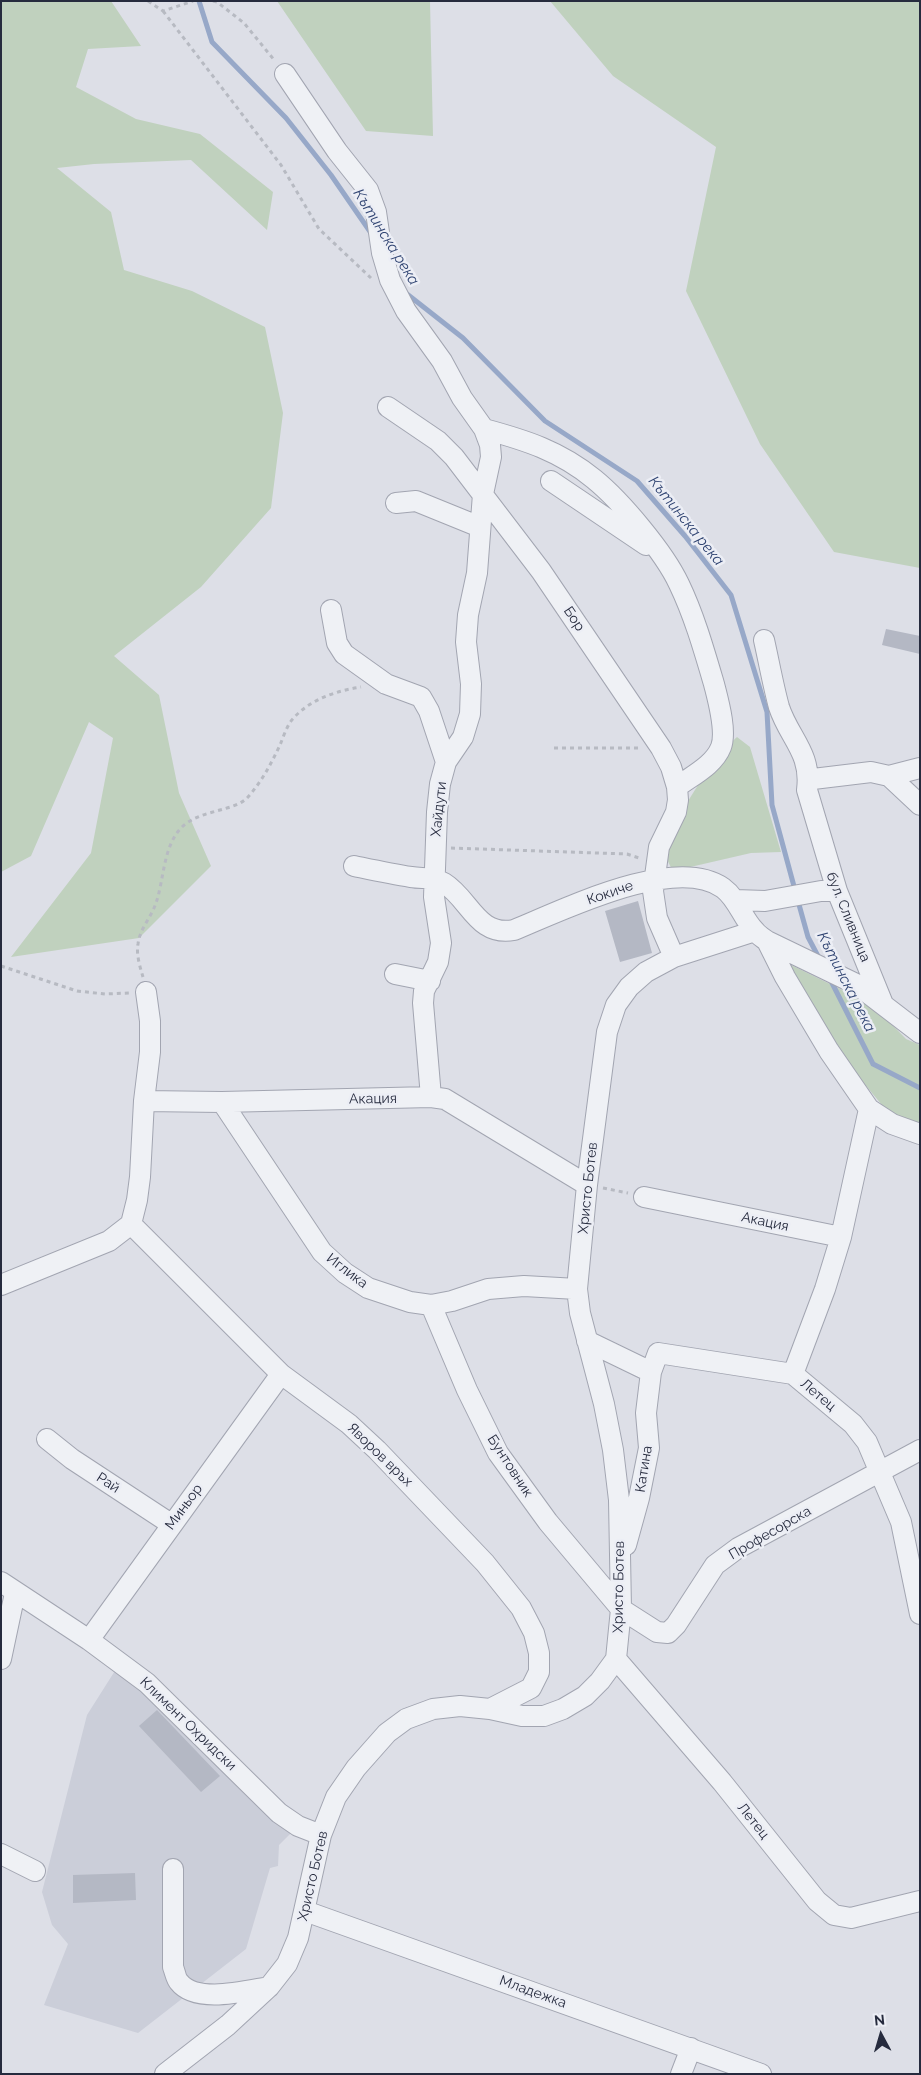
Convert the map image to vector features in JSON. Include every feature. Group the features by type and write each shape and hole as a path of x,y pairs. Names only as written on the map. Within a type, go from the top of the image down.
{"street":[{"name":"Хайдути","path":"285,74 337,151 368,190 376,212 382,253 390,280 406,311 442,361 462,398 484,429 490,445 491,458 486,473 483,494 477,573 468,615 466,642 471,684 470,714 463,737 446,762 440,784 434,897 441,943 438,962 424,991 423,1003 431,1097"},
{"path":"388,407 438,441 454,457 483,494"},
{"path":"484,429 530,442 561,456 594,479 634,519 662,556 679,583 702,643 718,698 722,721 722,744 715,759 677,787"},
{"path":"551,481 662,556"},
{"name":"Бор","path":"483,494 541,571 661,748 671,767 677,787 676,812 659,847 653,891 657,918 674,957"},
{"path":"396,503 416,501 480,527"},
{"path":"331,610 337,643 344,654 386,684 421,697 429,711 446,762"},
{"name":"бул. Сливница","path":"764,640 780,709 804,754 808,783 806,790 829,891 884,1006"},
{"path":"808,783 813,779 850,773 871,772 889,776 920,768"},
{"path":"889,776 920,805"},
{"path":"354,866 414,877 434,878"},
{"name":"Кокиче","path":"434,878 447,885 463,903 492,929 502,932 514,930 628,886 656,871 682,878 714,883 735,900 769,941"},
{"path":"735,900 778,899 829,891"},
{"path":"769,941 856,984 920,1033"},
{"path":"769,941 785,977 829,1051 869,1109 892,1124 920,1134"},
{"name":"Христо Ботев","path":"165,2074 228,2026 269,1987 287,1964 298,1938 321,1835 336,1797 356,1768 387,1734 406,1719 433,1709 460,1706 490,1709 522,1716 544,1716 563,1709 585,1696 616,1659 621,1609 619,1500 613,1450 604,1404 580,1313 577,1289 587,1185 607,1032 616,1005 629,987 646,972 674,957 769,941"},
{"path":"395,974 430,981"},
{"path":"1,1285 109,1241 131,1224 140,1177 144,1101 150,1052 150,1021 146,992"},
{"name":"Акация","path":"144,1101 222,1102 431,1097 445,1099 587,1185"},
{"name":"Иглика","path":"222,1102 322,1252 345,1273 368,1288 410,1302 431,1305 452,1301 488,1289 524,1286 577,1289"},
{"name":"Летец","path":"869,1109 841,1237 825,1289 793,1374 853,1424 867,1442 901,1522 920,1614"},
{"name":"Акация","path":"644,1197 841,1237"},
{"name":"Яворов връх","path":"131,1224 281,1374 349,1424 377,1450 486,1563 521,1608 534,1633 539,1653 539,1672 531,1688 490,1709"},
{"name":"Бунтовник","path":"431,1305 467,1390 498,1453 548,1522 621,1609"},
{"path":"587,1341 651,1372"},
{"name":"Катина","path":"620,1563 639,1498 649,1448 646,1413 651,1372 658,1353 793,1374"},
{"name":"Миньор","path":"88,1640 281,1374"},
{"name":"Рай","path":"46,1440 171,1524"},
{"name":"Професорска","path":"621,1609 657,1632 668,1632 676,1625 715,1565 752,1541 920,1450"},
{"path":"1,1659 8,1587"},
{"name":"Климент Охридски","path":"8,1587 147,1682 279,1813 298,1826 321,1835"},
{"name":"Летец","path":"616,1659 722,1782 818,1901 834,1915 851,1918 920,1901"},
{"path":"1,1854 35,1872"},
{"path":"173,1869 173,1968 179,1982 190,1990 208,1994 269,1987"},
{"name":"Младежка","path":"305,1911 761,2074"},
{"path":"681,2074 691,2048"}],"path":[{"path":"148,1 163,11 282,165 319,229 377,284"},
{"path":"163,11 193,1"},
{"path":"214,1 244,23 285,74"},
{"path":"1,966 77,991 105,994 146,992 137,946 141,930 151,917 154,909 171,847 180,829 199,815 246,799 263,779 290,722 309,705 331,694 359,687 386,684"},
{"path":"554,748 661,748"},
{"path":"436,847 628,854 656,871"},
{"path":"587,1185 644,1197"}],"shaded area":[{"path":"118,1666 292,1832 279,1845 278,1866 270,1868 246,1949 138,2033 44,2005 68,1944 52,1925 42,1892 87,1715"}],"green space":[{"path":"1,1 111,1 141,46 88,49 76,87 136,119 200,134 273,192 267,230 191,160 94,164 57,168 111,212 124,270 192,291 265,327 283,413 271,508 201,587 114,656 159,695 179,793 211,866 139,938 11,957 91,853 113,738 89,722 31,856 1,872"},
{"path":"277,1 430,1 433,136 366,131"},
{"path":"550,1 920,1 920,568 834,552 760,444 686,291 716,147 613,76"},
{"path":"737,737 750,747 781,852 751,853 673,871 667,857 669,844 682,811 716,760"},
{"path":"787,963 873,1005 906,1039 920,1045 920,1125 887,1111 857,1075 816,1019"}],"building":[{"path":"886,629 920,636 920,654 882,645"},
{"path":"638,901 652,953 620,962 605,911"},
{"path":"157,1710 220,1776 201,1792 139,1726"},
{"path":"135,1873 136,1900 73,1903 73,1875"}],"waterway":[{"name":"Кътинска река","path":"199,1 212,42 286,118 331,175 371,233"},
{"name":"Кътинска река","path":"407,294 463,338 545,421 637,481 685,536 731,595 767,712 772,805 795,890"},
{"name":"Кътинска река","path":"798,901 808,937 819,958"},
{"name":"Кътинска река","path":"830,979 873,1064 920,1088"}]}
